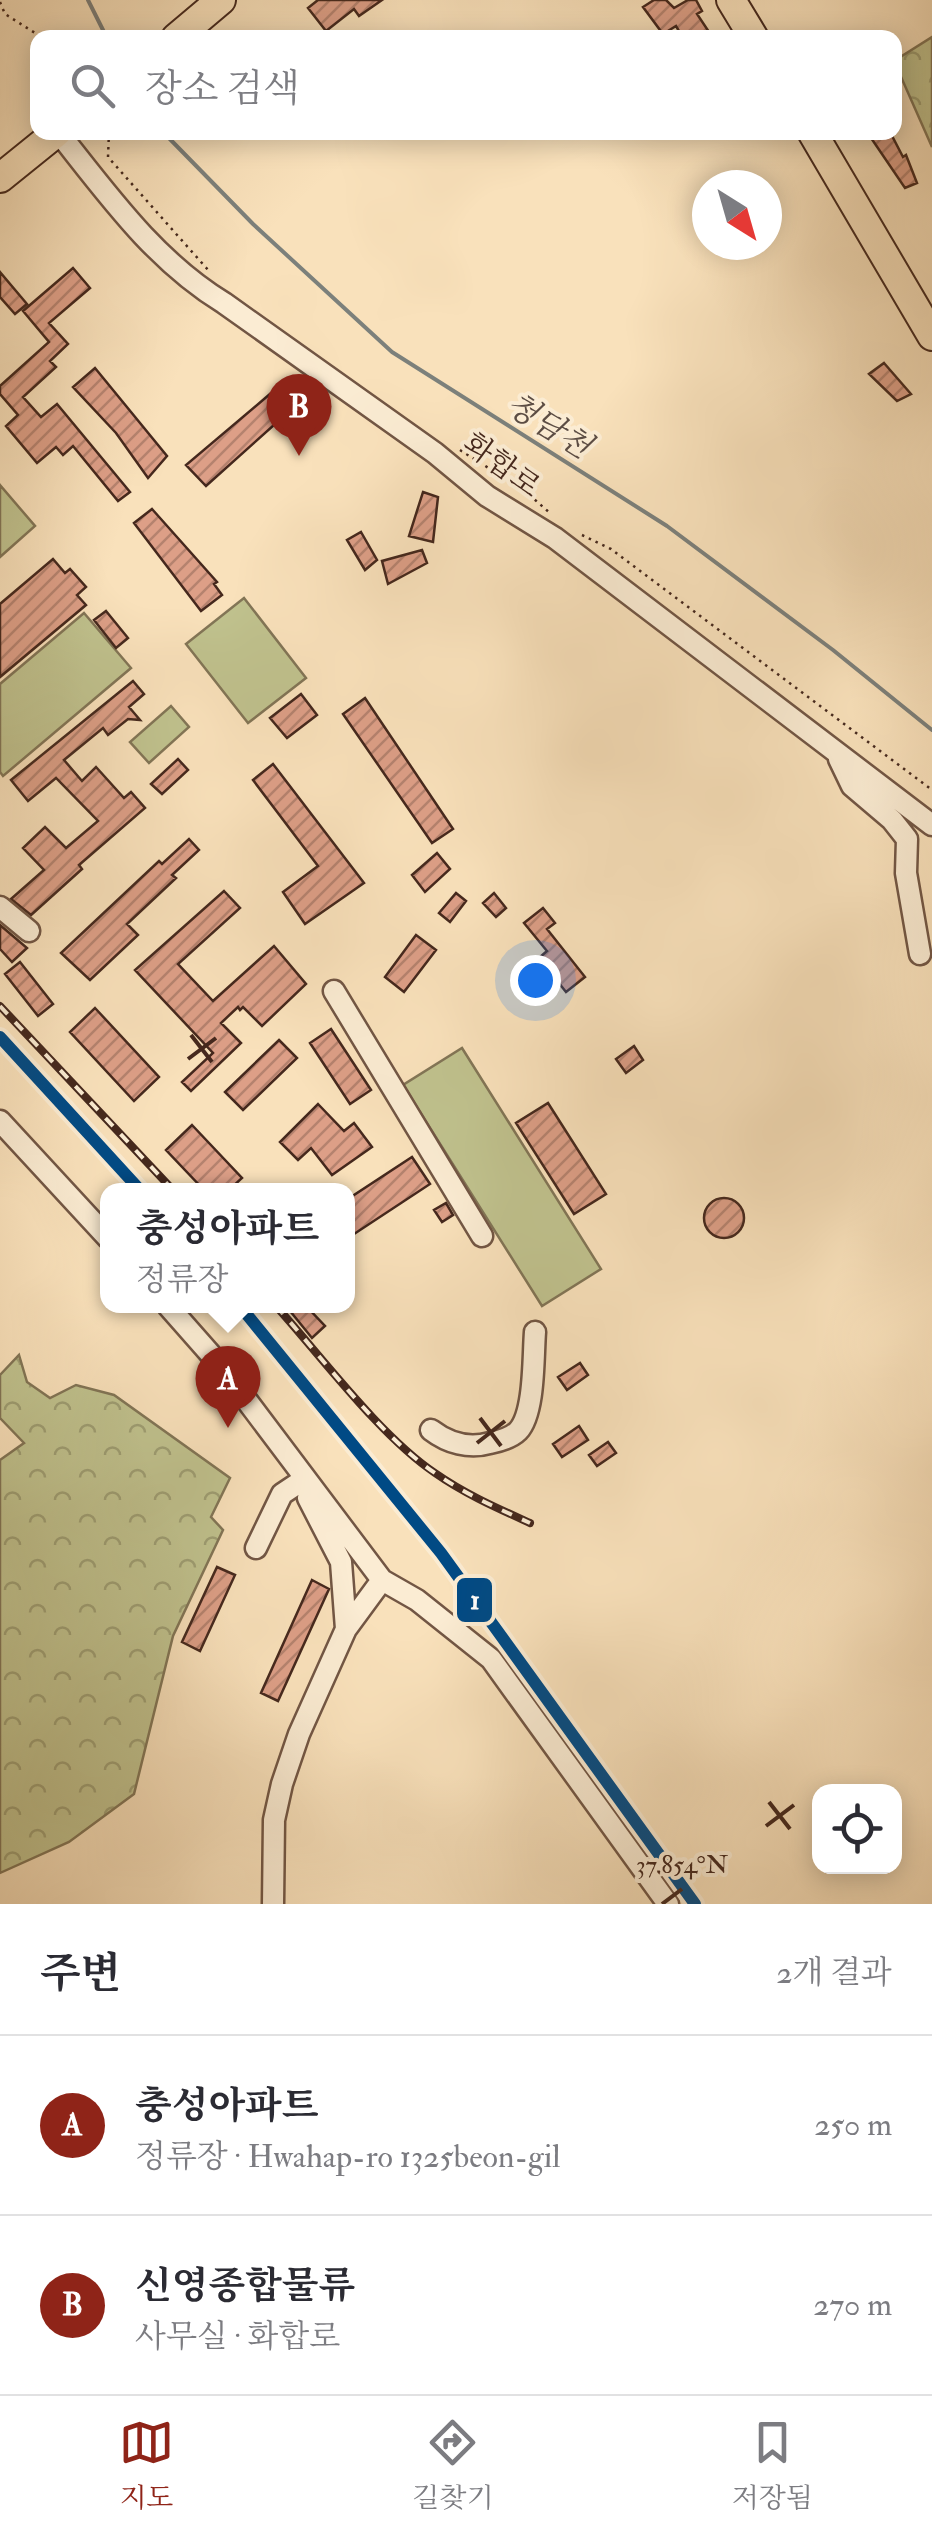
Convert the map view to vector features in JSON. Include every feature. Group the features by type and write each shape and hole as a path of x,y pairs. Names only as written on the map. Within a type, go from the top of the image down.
{"main road":[{"path":"185,30 221,0"},
{"path":"731,0 749,30"},
{"path":"0,178 48,140"},
{"path":"817,140 932,336"}],"street":[{"name":"화합로","path":"64,140 137,231 190,283 435,453 488,496 555,538 932,825"},
{"path":"835,753 852,786 892,820 907,839 906,874 920,954"},
{"path":"0,906 29,931"},
{"path":"334,990 482,1236"},
{"path":"0,1121 100,1229"},
{"path":"174,1313 220,1365 382,1580 456,1629 492,1659 668,1904"},
{"path":"431,1430 448,1440 478,1446 509,1437 521,1428 530,1403 535,1332"},
{"path":"279,1443 341,1562 346,1629"},
{"path":"256,1548 282,1494 300,1482"},
{"path":"273,1904 274,1820 282,1784 299,1734 346,1629 382,1580"}],"path":[{"path":"0,2 5,14 30,30"},
{"path":"109,140 108,157 210,272"},
{"path":"460,450 542,505"},
{"path":"571,530 610,549 932,790"}],"green space":[{"path":"932,37 932,147 902,79 902,56"},
{"path":"0,485 35,526 0,557"},
{"path":"244,598 306,678 248,723 186,644"},
{"path":"84,613 131,668 3,776 0,684"},
{"path":"171,706 189,727 149,763 130,742"},
{"path":"462,1048 601,1269 542,1306 403,1085"},
{"path":"19,1355 27,1382 50,1398 76,1385 114,1395 230,1478 211,1517 223,1530 173,1636 134,1794 69,1842 0,1873 0,1460 24,1443 0,1418 0,1375"}],"building":[{"path":"318,0 382,0 359,16 354,9 327,30 308,8"},
{"path":"654,0 666,0 674,8 696,0 702,11 697,14 708,30 678,30 676,26 660,30 643,7"},
{"path":"872,140 894,140 903,157 906,155 917,183 905,188"},
{"path":"73,268 90,288 49,323 68,344 50,361 56,367 23,397 41,417 57,404 130,492 118,501 73,446 63,455 56,447 37,463 6,426 18,415 0,394 0,386 49,342 23,311"},
{"path":"0,272 27,304 15,314 0,297"},
{"path":"884,363 911,394 897,401 869,374"},
{"path":"95,368 167,456 148,478 116,433 73,387"},
{"path":"270,394 284,416 206,486 186,465"},
{"path":"423,492 438,497 433,542 409,536"},
{"path":"152,509 217,582 214,584 222,595 201,611 134,523"},
{"path":"361,532 377,560 365,570 347,540"},
{"path":"422,550 427,563 388,584 382,561"},
{"path":"53,559 65,573 70,569 86,587 77,595 86,605 0,677 0,604"},
{"path":"106,611 128,638 116,648 94,620"},
{"path":"133,681 144,694 129,707 140,720 128,719 108,735 103,728 64,760 82,781 96,767 124,798 131,792 145,808 79,865 82,869 31,915 11,899 44,870 23,848 45,827 66,848 98,821 56,778 28,801 11,780"},
{"path":"301,694 317,715 287,738 270,718"},
{"path":"365,698 453,829 432,843 343,714"},
{"path":"178,759 188,770 162,794 151,784"},
{"path":"273,764 364,883 305,924 283,892 318,866 253,780"},
{"path":"189,839 199,850 172,875 176,878 127,924 138,935 90,980 61,953 159,861 162,864"},
{"path":"437,853 450,869 425,892 412,875"},
{"path":"224,891 240,908 178,964 213,1001 274,946 306,984 262,1026 243,1007 238,1007 221,1023 241,1043 191,1091 182,1082 213,1053 135,970"},
{"path":"456,893 466,901 450,922 439,913"},
{"path":"494,893 506,908 496,917 483,903"},
{"path":"543,908 555,923 547,929 585,977 566,992 539,958 547,951 524,923"},
{"path":"0,925 27,948 12,962 0,949"},
{"path":"416,935 436,950 404,992 385,977"},
{"path":"20,962 53,1004 38,1016 5,974"},
{"path":"95,1008 159,1077 134,1101 70,1032"},
{"path":"331,1029 371,1090 350,1104 310,1043"},
{"path":"279,1040 297,1058 243,1110 225,1092"},
{"path":"634,1046 643,1060 626,1073 616,1059"},
{"path":"548,1103 606,1194 574,1214 516,1123"},
{"path":"318,1104 344,1131 354,1123 372,1147 332,1175 311,1148 298,1160 280,1142"},
{"path":"192,1125 242,1178 237,1183 197,1183 166,1150"},
{"path":"412,1157 430,1184 355,1233 355,1194"},
{"path":"724,1198 738,1204 744,1218 738,1232 724,1238 710,1232 704,1218 710,1204"},
{"path":"446,1203 453,1215 442,1222 434,1210"},
{"path":"292,1313 313,1313 325,1326 312,1338"},
{"path":"580,1363 588,1375 567,1390 558,1377"},
{"path":"579,1426 588,1440 562,1457 553,1444"},
{"path":"608,1442 616,1453 597,1466 589,1455"},
{"path":"217,1567 235,1575 200,1651 182,1642"},
{"path":"312,1580 329,1589 278,1701 261,1693"}],"waterway":[{"name":"청담천","path":"88,0 103,30"},
{"name":"청담천","path":"171,140 253,224 392,352 667,526 833,650 932,730"}],"railway":[{"path":"0,1006 166,1183"},
{"path":"282,1313 372,1417 414,1457 458,1488 530,1523"}],"transit line":[{"name":"1","path":"0,1037 134,1183"},
{"name":"1","path":"246,1313 441,1553 695,1904"}],"place":[{"name":"신영종합물류","path":"299,456"},
{"name":"충성아파트","path":"228,1428"}]}
